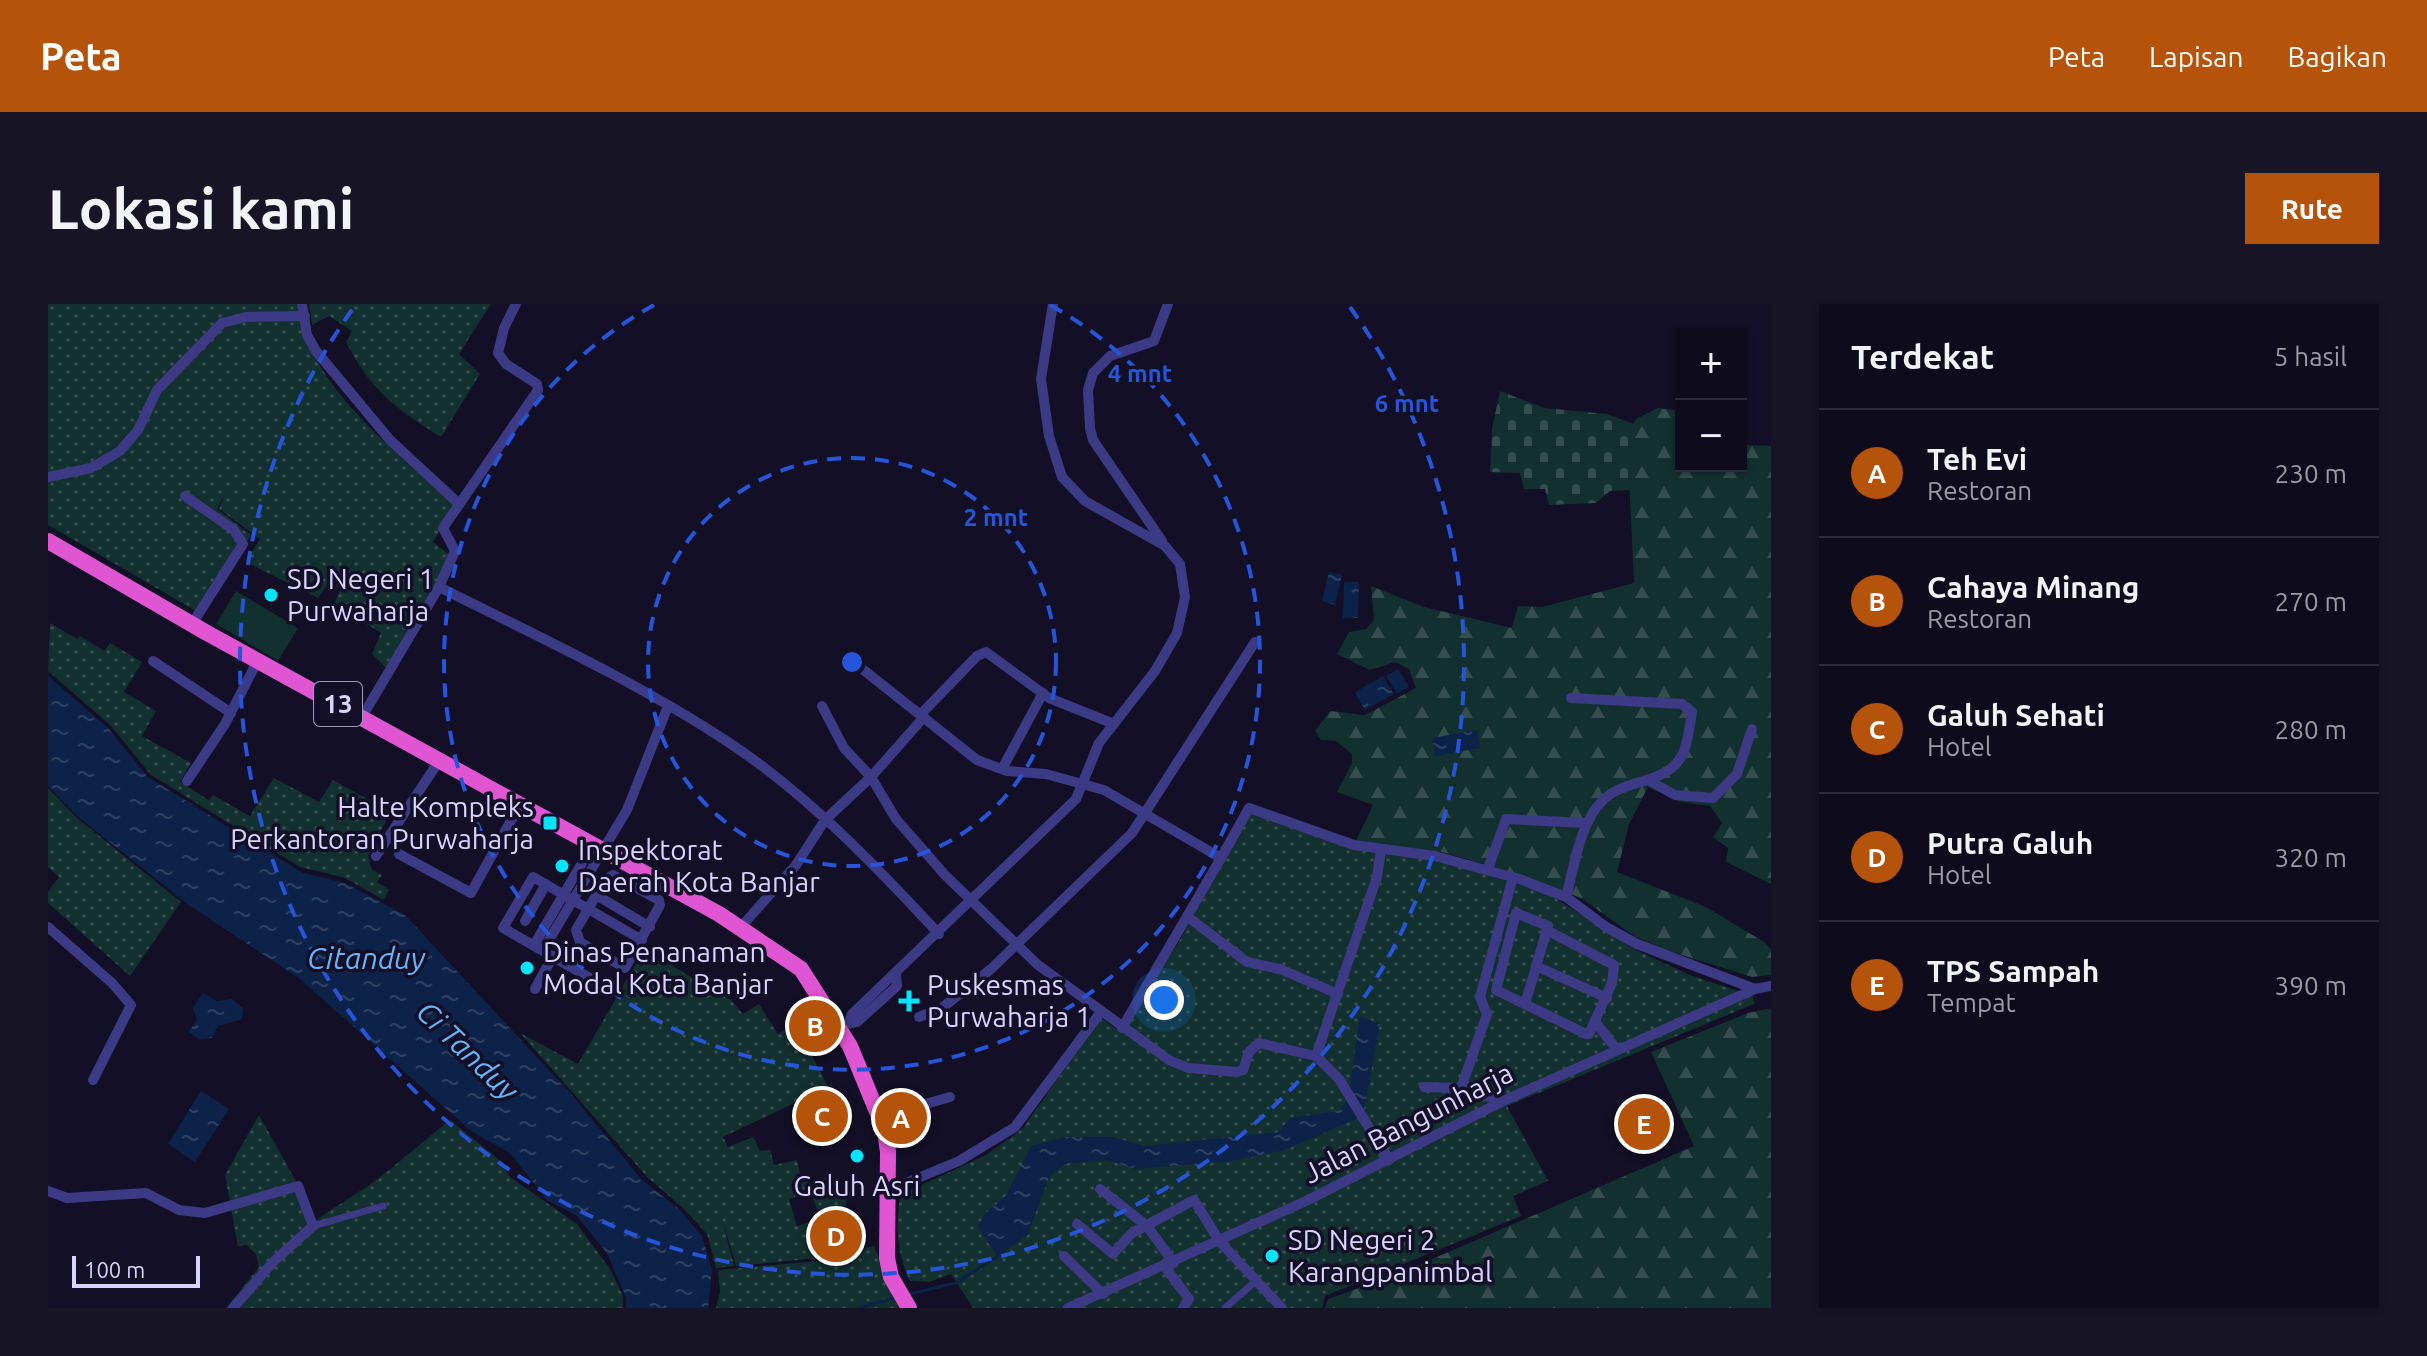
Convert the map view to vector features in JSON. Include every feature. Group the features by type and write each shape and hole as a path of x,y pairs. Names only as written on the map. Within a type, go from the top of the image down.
{"highway":[{"name":"13","path":"48,541 192,624 741,927 808,976 845,1025 880,1117 887,1143 889,1190 884,1236 891,1277 909,1308"}],"street":[{"path":"302,304 307,335 316,351 371,420 458,503"},
{"path":"362,717 439,587 455,551 443,528 538,390 537,384 499,357 498,344 516,304"},
{"path":"1053,304 1041,379 1049,436 1062,477 1085,501 1165,546"},
{"path":"845,1025 852,1014 972,903 1076,799 1092,756 1155,671 1174,638 1185,597 1180,564 1093,440 1088,390 1093,373 1110,356 1154,341 1168,304"},
{"path":"48,477 91,468 120,451 138,430 157,390 222,323 246,317 305,316"},
{"path":"185,496 234,530 243,544 192,624"},
{"path":"439,587 668,706 742,752 873,863 939,934"},
{"path":"919,1017 963,992 1018,946 1113,854 1146,812 1255,642"},
{"path":"741,927 796,865 825,820 871,777 977,656 986,652 1067,708 1114,724"},
{"path":"187,781 231,713 258,660"},
{"path":"851,660 968,755 1002,769 1046,774 1116,795 1221,858"},
{"path":"153,661 231,713"},
{"path":"1002,769 1043,693"},
{"path":"1566,897 1586,823 1603,799 1617,789 1648,780 1679,763 1687,744 1692,709 1682,704 1571,698"},
{"path":"535,989 543,951 597,848 627,810 668,706"},
{"path":"822,706 844,748 871,777 896,819 972,903 1018,946 1100,1013 1153,1051 1188,1068 1243,1070 1249,1052 1259,1043 1316,1056 1339,1079 1389,1160"},
{"path":"1648,780 1675,795 1713,798 1737,774 1752,729"},
{"path":"376,856 439,761"},
{"path":"399,854 471,893 519,806"},
{"path":"1122,1028 1249,808 1354,845 1435,856 1513,877 1566,897 1606,927 1637,944 1704,973 1755,989"},
{"path":"1488,869 1506,819 1586,823"},
{"path":"1316,1056 1377,877 1381,850"},
{"path":"613,875 659,900 660,911 625,968 580,942 576,930 589,908 605,880 613,875"},
{"path":"609,989 503,928 533,877 642,940"},
{"path":"1461,1088 1487,1014 1480,997 1513,877"},
{"path":"525,921 546,884"},
{"path":"596,895 650,927"},
{"path":"1525,1004 1548,931 1546,923 1519,913 1513,915 1496,988 1525,1004 1586,1034 1592,1032 1597,1024 1607,998 1614,965 1548,931"},
{"path":"1188,917 1247,962 1280,969 1338,994"},
{"path":"48,927 112,983 131,1005 93,1080"},
{"path":"1536,966 1607,998"},
{"name":"Jalan Bangunharja","path":"1068,1308 1220,1242 1503,1101 1755,989 1771,986"},
{"path":"889,1190 959,1161 1015,1127 1100,1013"},
{"path":"1597,1024 1617,1050"},
{"path":"1424,1087 1461,1088 1503,1101"},
{"path":"880,1117 950,1097"},
{"path":"48,1191 67,1198 146,1193 179,1210 205,1213 298,1186 313,1226"},
{"path":"1100,1189 1147,1226 1189,1299 1183,1308"},
{"path":"1077,1224 1111,1255 1132,1233 1192,1199 1220,1242 1282,1308"},
{"path":"233,1308 273,1262 313,1226 383,1206"},
{"path":"1064,1256 1103,1294"},
{"path":"1225,1308 1257,1280"},
{"path":"1236,1298 1243,1308"}],"green space":[{"path":"48,304 298,304 313,352 339,392 376,434 455,506 433,542 455,559 386,668 372,654 381,633 334,604 355,558 339,588 328,584 318,598 246,562 260,539 219,509 225,494 217,509 251,535 201,614 48,525"},
{"path":"309,304 491,304 459,354 480,374 441,437 397,407 375,386 346,342 352,331 329,316 312,325"},
{"path":"1500,391 1544,408 1607,414 1634,424 1628,434 1630,490 1610,491 1596,503 1549,505 1545,489 1524,489 1520,473 1490,472 1492,429"},
{"path":"1658,408 1675,410 1675,472 1747,472 1747,445 1771,446 1771,884 1726,862 1728,848 1713,837 1722,823 1710,806 1681,802 1648,787 1629,824 1617,872 1706,907 1764,942 1771,949 1771,975 1752,977 1666,950 1634,936 1581,898 1498,868 1442,852 1356,841 1373,805 1337,792 1352,763 1352,754 1336,741 1321,740 1315,731 1330,711 1365,715 1416,688 1409,669 1395,662 1370,670 1337,654 1349,632 1366,629 1374,620 1371,586 1424,607 1512,628 1518,606 1542,607 1634,583 1627,433 1636,419"},
{"path":"236,591 298,628 278,661 216,624"},
{"path":"50,623 104,651 110,643 142,662 124,692 156,711 142,736 191,763 180,782 209,800 213,795 250,816 274,778 319,802 333,780 391,812 368,854 371,869 382,875 377,882 389,890 384,900 343,877 300,867 180,793 181,790 179,792 151,775 111,726 48,671"},
{"path":"48,788 76,817 181,902 130,976 48,903 48,892 59,877 48,867"},
{"path":"1250,812 1354,848 1442,861 1549,894 1634,949 1690,975 1753,996 1754,1004 1507,1106 1548,1181 1513,1196 1521,1216 1325,1296 1322,1308 973,1308 951,1274 929,1282 910,1281 898,1239 900,1195 986,1155 1022,1129 1101,1018 1122,1033 1180,940"},
{"path":"641,955 655,956 731,1000 743,1014 759,1004 778,1034 796,1024 828,1087 723,1137 728,1147 753,1137 760,1151 770,1150 774,1165 797,1160 802,1182 834,1176 837,1193 847,1193 846,1205 817,1210 811,1192 789,1199 797,1226 810,1222 818,1258 736,1266 722,1219 734,1266 716,1268 707,1234 647,1177 520,1033 578,1064"},
{"path":"1771,1008 1771,1308 1325,1308 1328,1299 1393,1276 1694,1146 1651,1052 1748,1013"},
{"path":"259,1115 297,1183 310,1224 378,1179 450,1120 497,1158 510,1177 577,1224 610,1269 623,1296 623,1308 226,1308 259,1267 256,1254 246,1245 238,1247 225,1175"},
{"path":"874,1246 899,1308 716,1308 720,1292 718,1270 819,1261"}],"water":[{"path":"1329,572 1342,575 1335,605 1322,601"},
{"path":"1344,582 1359,582 1358,618 1343,618"},
{"path":"1398,669 1409,687 1397,694 1386,676"},
{"name":"Citanduy","path":"48,676 108,728 148,777 303,873 345,883 405,915 572,1095 642,1180 679,1209 702,1236 712,1269 708,1308 626,1308 626,1298 607,1253 576,1215 547,1200 510,1153 471,1131 300,979 186,903 77,816 48,786"},
{"path":"1383,676 1394,694 1365,710 1355,692"},
{"path":"1477,730 1480,748 1435,756 1432,738"},
{"path":"203,993 217,1001 232,999 243,1008 242,1019 218,1026 212,1038 199,1039 189,1032 197,1019 193,1008"},
{"path":"1360,1016 1380,1024 1364,1109 1356,1119 1285,1150 1231,1161 1135,1169 1108,1160 1065,1164 1049,1177 1027,1236 997,1257 978,1226 986,1213 1006,1196 1031,1146 1064,1137 1114,1137 1144,1146 1279,1132 1290,1118 1338,1111 1348,1100"},
{"path":"201,1091 229,1109 195,1162 168,1144"}],"waterway":[{"path":"910,1294 955,1283 997,1257"},
{"path":"858,1308 894,1298"}],"place":[{"name":"SD Negeri 1 Purwaharja","path":"271,595"},
{"name":"Halte Kompleks Perkantoran Purwaharja","path":"550,823"},
{"name":"Inspektorat Daerah Kota Banjar","path":"562,866"},
{"name":"Dinas Penanaman Modal Kota Banjar","path":"527,968"},
{"name":"Puskesmas Purwaharja 1","path":"909,1001"},
{"name":"Cahaya Minang","path":"815,1026"},
{"name":"Galuh Sehati","path":"822,1116"},
{"name":"Teh Evi","path":"901,1118"},
{"name":"TPS Sampah","path":"1644,1124"},
{"name":"Galuh Asri","path":"857,1156"},
{"name":"Putra Galuh","path":"836,1236"},
{"name":"SD Negeri 2 Karangpanimbal","path":"1272,1256"}],"water label":[{"name":"Ci Tanduy","path":"467,1051"}]}
